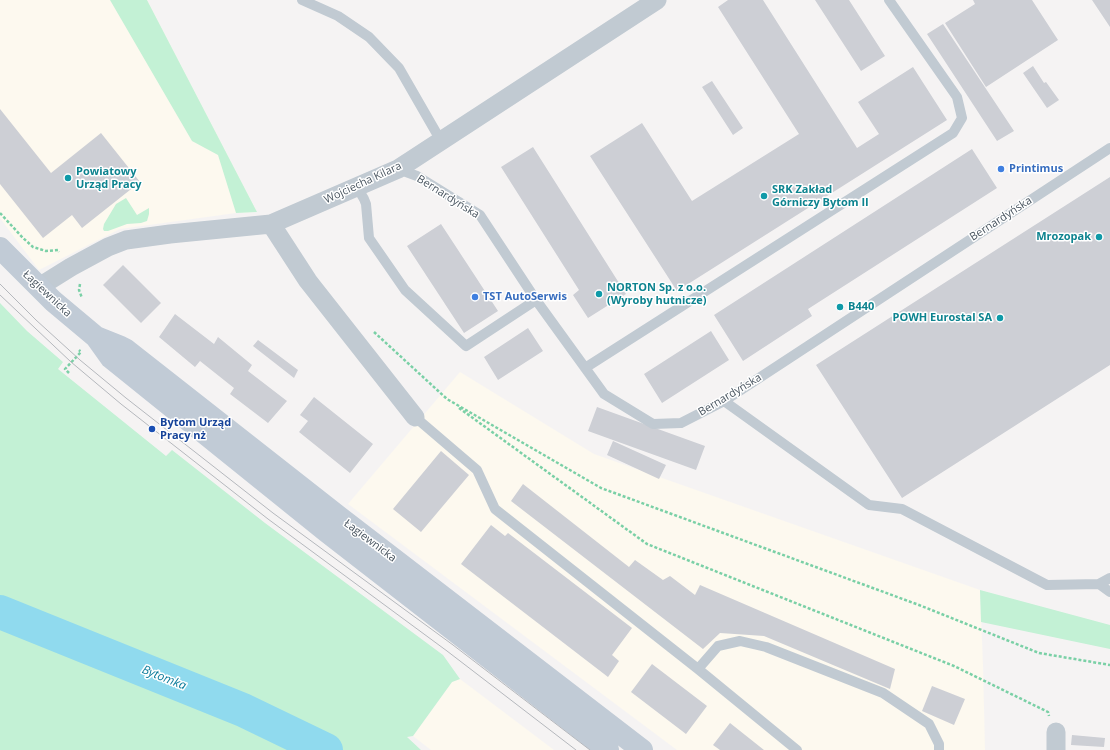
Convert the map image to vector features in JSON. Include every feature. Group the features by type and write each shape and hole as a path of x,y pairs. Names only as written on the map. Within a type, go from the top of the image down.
{"main road":[{"name":"Łagiewnicka","path":"0,248 39,287 96,337 111,358 327,532 608,750"},
{"name":"Łagiewnicka","path":"96,337 125,349 345,522 642,750"}],"street":[{"name":"Wojciecha Kilara","path":"39,287 71,267 108,247 126,240 271,224 398,169 657,0"},
{"path":"271,224 308,281 415,418"}],"lane":[{"path":"302,0 338,16 369,37 399,68 441,140"},
{"path":"585,368 953,133 962,118 957,97 889,0"},
{"name":"Bernardyńska","path":"398,169 417,176 480,215 536,300 604,394 654,424 681,423 724,401 1110,148"},
{"path":"356,187 366,204 369,238 405,290 466,346 536,300"},
{"path":"724,401 869,505 902,510 1047,585 1099,584 1110,578"},
{"path":"415,418 477,470 495,509 698,669 797,750"},
{"path":"1099,584 1110,592"},
{"path":"698,669 718,646 740,641 766,647 883,693 928,724 939,744 939,750"}],"path":[{"path":"0,213 23,238 33,246 46,251 58,250 61,255"},
{"path":"372,330 447,399 647,544 954,666 1048,712 1056,741"},
{"path":"69,372 65,369 81,352 75,347"},
{"path":"447,399 601,488 918,605 1039,653 1110,665"}],"shaded area":[{"path":"0,0 147,0 257,212 236,213 120,229 39,270 0,218"},
{"path":"460,372 594,454 980,590 985,750 677,750 348,504"},
{"path":"460,679 554,750 431,750 413,736 452,682"}],"green space":[{"path":"110,0 147,0 257,212 236,213 218,155 192,141"},
{"path":"126,198 137,215 149,208 147,221 127,224 104,231 104,224 116,204"},
{"path":"0,303 27,331 63,362 58,369 166,456 172,450 265,523 443,655 460,679 452,682 413,736 407,737 421,750 0,750"},
{"path":"980,590 1110,625 1110,649 981,622"}],"building":[{"path":"728,0 763,0 857,148 879,134 858,102 913,67 947,120 677,291 590,156 642,123 692,201 799,134 718,7"},
{"path":"815,0 849,0 885,56 861,71"},
{"path":"973,0 1032,0 1058,40 986,87 945,23 975,4"},
{"path":"1092,0 1110,0 1110,27"},
{"path":"943,24 1014,131 997,141 927,34"},
{"path":"1033,66 1044,83 1046,82 1059,100 1047,108 1023,73"},
{"path":"712,81 743,128 733,135 702,87"},
{"name":"Powiatowy Urząd Pracy","path":"0,109 51,173 101,133 140,182 82,228 72,215 43,238 0,184"},
{"path":"533,147 626,294 588,318 573,295 579,290 501,167"},
{"path":"972,149 997,188 808,309 812,316 743,361 714,315"},
{"name":"POWH Eurostal SA","path":"1110,177 1110,365 902,498 816,365"},
{"path":"441,224 498,311 464,333 407,246"},
{"path":"123,265 161,303 141,323 103,285"},
{"name":"B440","path":"842,303 845,308 839,311 836,307"},
{"path":"175,314 214,344 218,337 252,365 248,371 287,401 268,423 230,394 234,388 200,361 195,367 159,337"},
{"path":"528,328 543,351 498,380 484,357"},
{"path":"711,331 729,360 662,403 644,374"},
{"path":"258,340 298,370 294,378 253,346"},
{"path":"314,397 373,444 350,473 299,432 308,421 300,415"},
{"path":"597,407 705,446 696,470 588,431"},
{"path":"613,441 666,465 659,479 607,455"},
{"path":"441,451 469,475 421,532 393,509"},
{"path":"523,484 629,567 635,560 663,580 670,576 695,595 700,585 895,669 890,689 764,636 720,633 703,649 511,501"},
{"path":"491,525 505,536 508,533 632,628 612,655 619,661 608,677 461,564"},
{"path":"652,664 707,706 686,734 631,692"},
{"path":"932,686 965,699 954,725 922,711"},
{"path":"730,723 764,750 720,750 713,745"},
{"path":"1072,735 1105,738 1104,747 1071,745"}],"waterway":[{"name":"Bytomka","path":"0,612 243,710 326,750"}],"tram line":[{"path":"0,284 36,320 80,360 126,398 273,513 453,645 590,750"},
{"path":"0,295 71,362 121,404 268,519 447,651 576,750"}],"place":[{"name":"Printimus","path":"1001,169"},
{"name":"Powiatowy Urząd Pracy","path":"68,178"},
{"name":"SRK Zakład Górniczy Bytom II","path":"764,196"},
{"name":"Mrozopak","path":"1099,237"},
{"name":"NORTON Sp. z o.o. (Wyroby hutnicze)","path":"599,294"},
{"name":"TST AutoSerwis","path":"475,297"},
{"name":"B440","path":"840,307"},
{"name":"POWH Eurostal SA","path":"1000,318"},
{"name":"Bytom Urząd Pracy nż","path":"152,429"}]}
